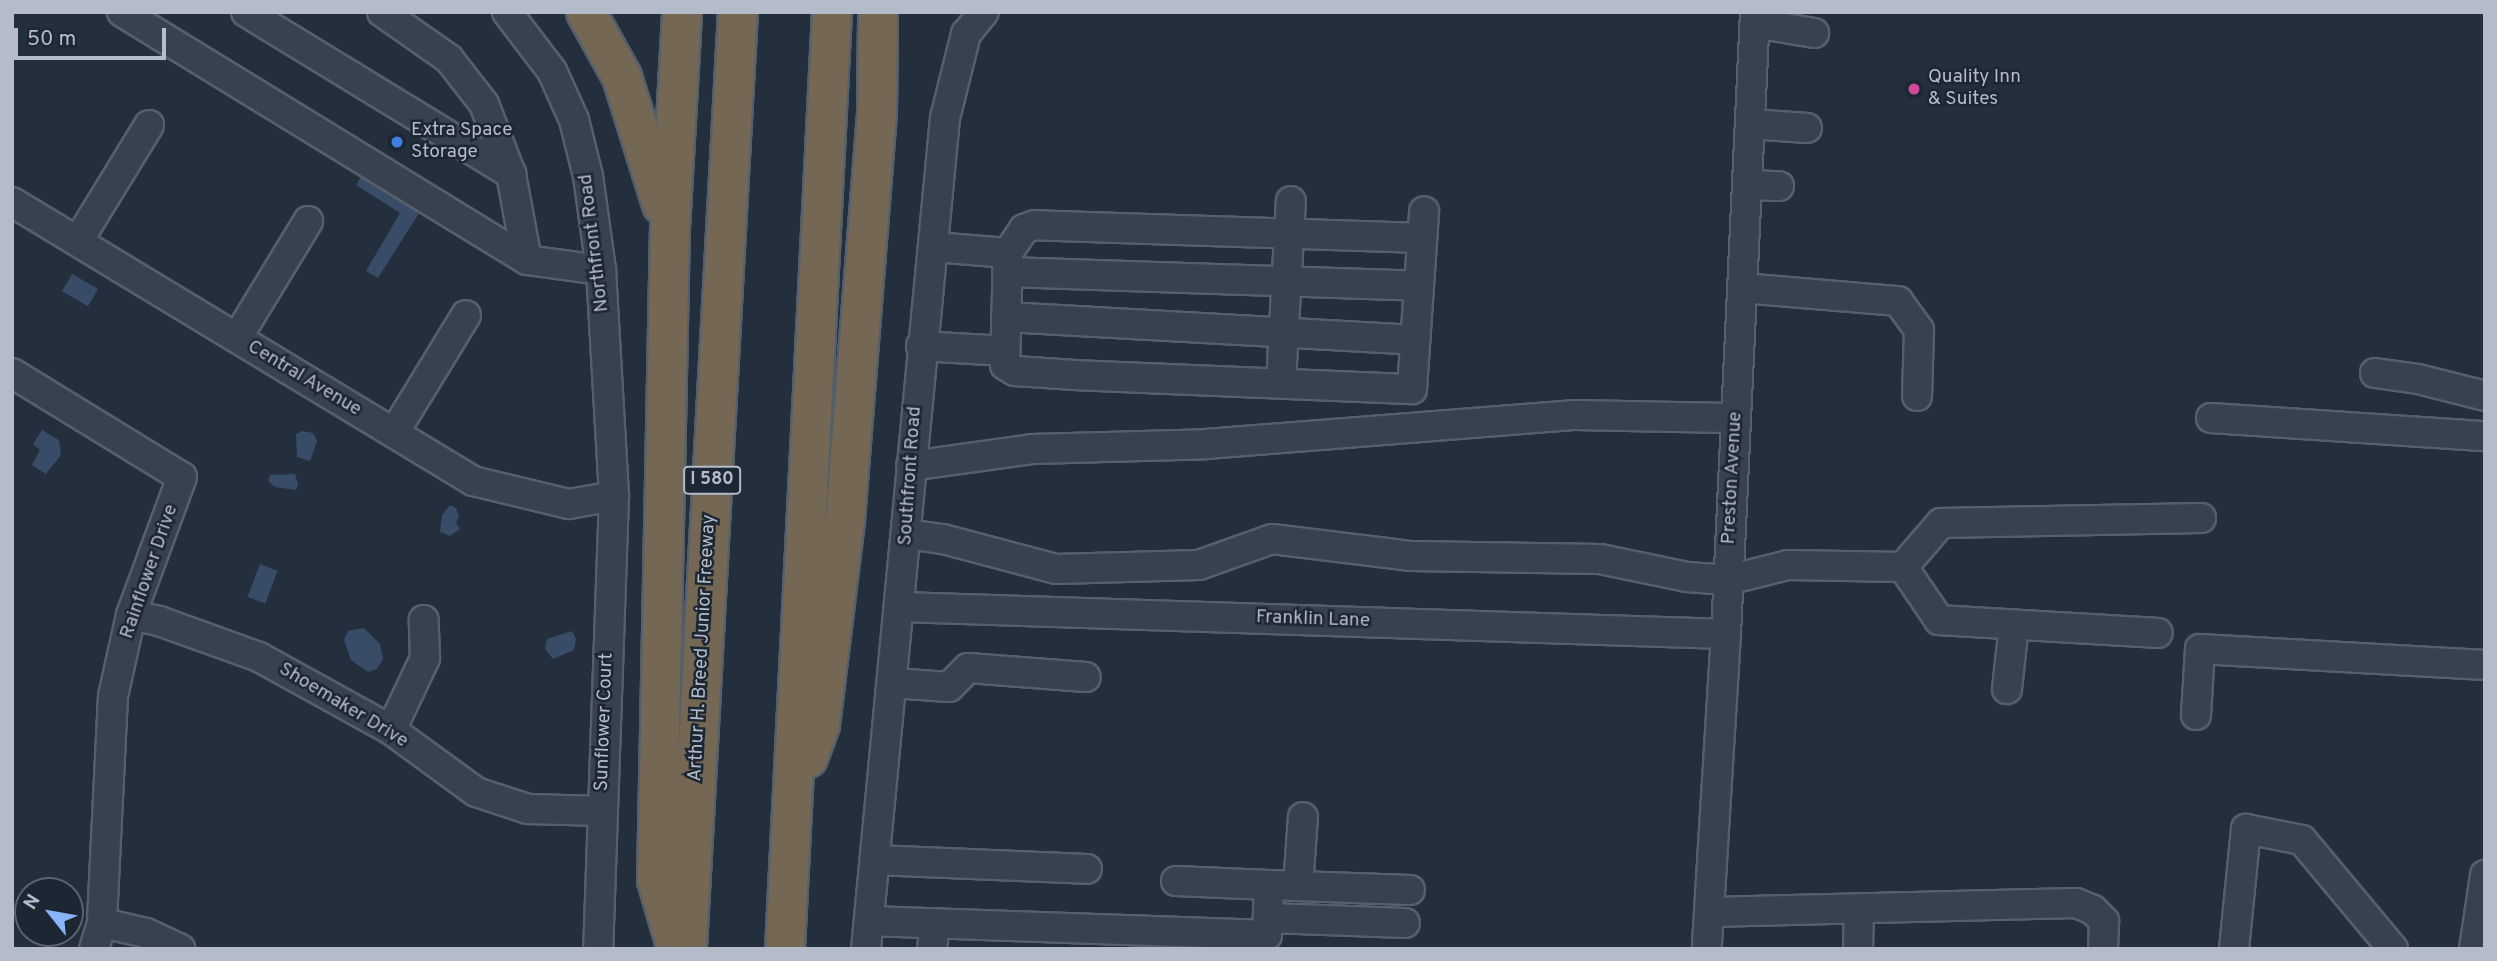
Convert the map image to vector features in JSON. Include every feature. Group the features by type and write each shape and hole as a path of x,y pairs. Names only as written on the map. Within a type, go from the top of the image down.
{"highway":[{"path":"586,12 622,77 670,229"},
{"path":"677,949 657,880 670,229 682,12"},
{"name":"Arthur H. Breed Junior Freeway","path":"687,949 738,12"},
{"path":"785,949 790,805 832,12"},
{"path":"790,805 820,724 845,520 877,114 877,12"},
{"path":"877,114 898,12"}],"street":[{"path":"121,12 527,260 601,271"},
{"path":"246,12 511,174"},
{"path":"382,12 449,59 484,104 511,174 527,260"},
{"name":"Northfront Road","path":"507,12 552,71 574,120 588,176 601,271 614,496"},
{"name":"Southfront Road","path":"866,949 901,607 921,346 934,247 945,118 966,34 984,12"},
{"path":"1755,18 1814,33"},
{"name":"Preston Avenue","path":"1707,944 1726,634 1755,18"},
{"path":"1750,124 1807,128"},
{"path":"78,241 149,125"},
{"path":"1747,185 1779,186"},
{"path":"1281,383 1291,201"},
{"name":"Central Avenue","path":"12,202 473,481 569,504 614,496"},
{"path":"237,338 307,221"},
{"path":"1035,225 1290,233 1423,225 1412,388 1015,371 1005,365 1008,262 1024,229 1035,225"},
{"path":"934,247 1008,262 1286,282 1419,286"},
{"path":"1742,288 1898,300 1919,330 1917,396"},
{"path":"394,433 466,315"},
{"path":"1006,317 1415,340"},
{"path":"921,346 1006,351"},
{"name":"Rainflower Drive","path":"12,373 182,477 131,615 113,696 98,936"},
{"path":"2375,373 2418,379 2485,396"},
{"path":"911,466 1032,449 1206,444 1576,415 1736,418"},
{"path":"2211,418 2485,436"},
{"name":"Sunflower Court","path":"598,949 614,496"},
{"path":"1903,567 1941,523 2201,519"},
{"path":"906,534 943,539 1056,569 1199,565 1272,539 1411,556 1600,559 1686,577 1728,580 1788,565 1903,567"},
{"path":"1903,567 1939,620 2158,633"},
{"name":"Franklin Lane","path":"901,607 1726,634"},
{"name":"Shoemaker Drive","path":"131,615 159,621 259,657 391,730 434,765 476,792 528,809 602,811"},
{"path":"391,730 425,658 424,620"},
{"path":"2007,689 2014,625"},
{"path":"2196,715 2200,649 2485,665"},
{"path":"893,683 949,687 968,668 1086,677"},
{"path":"1298,886 1303,817"},
{"path":"2234,949 2246,829 2302,840 2393,949"},
{"path":"875,860 1087,869"},
{"path":"2474,949 2485,874"},
{"path":"1176,881 1410,890"},
{"path":"1267,934 1269,885"},
{"path":"1709,912 2076,903 2093,910 2104,921 2103,949"},
{"path":"1858,949 1859,909"},
{"path":"869,921 934,936 1267,934 1405,923"},
{"path":"98,936 146,933 181,949"}],"water":[{"path":"362,175 421,210 378,278 366,271 400,213 356,185"},
{"path":"72,274 98,289 88,306 62,291"},
{"path":"42,430 59,440 61,455 46,474 32,465 40,450 33,444"},
{"path":"302,431 313,433 317,441 310,461 297,457 296,434"},
{"path":"295,474 298,484 296,490 275,487 268,481 270,475"},
{"path":"450,505 456,508 459,517 456,523 460,529 450,536 440,532 442,515"},
{"path":"260,564 278,571 265,603 247,597"},
{"path":"364,628 380,644 383,659 377,669 368,672 351,660 344,640 348,631"},
{"path":"572,631 576,639 574,650 553,659 545,649 547,639"}],"place":[{"name":"Quality Inn & Suites","path":"1914,89"},
{"name":"Extra Space Storage","path":"397,142"}]}
